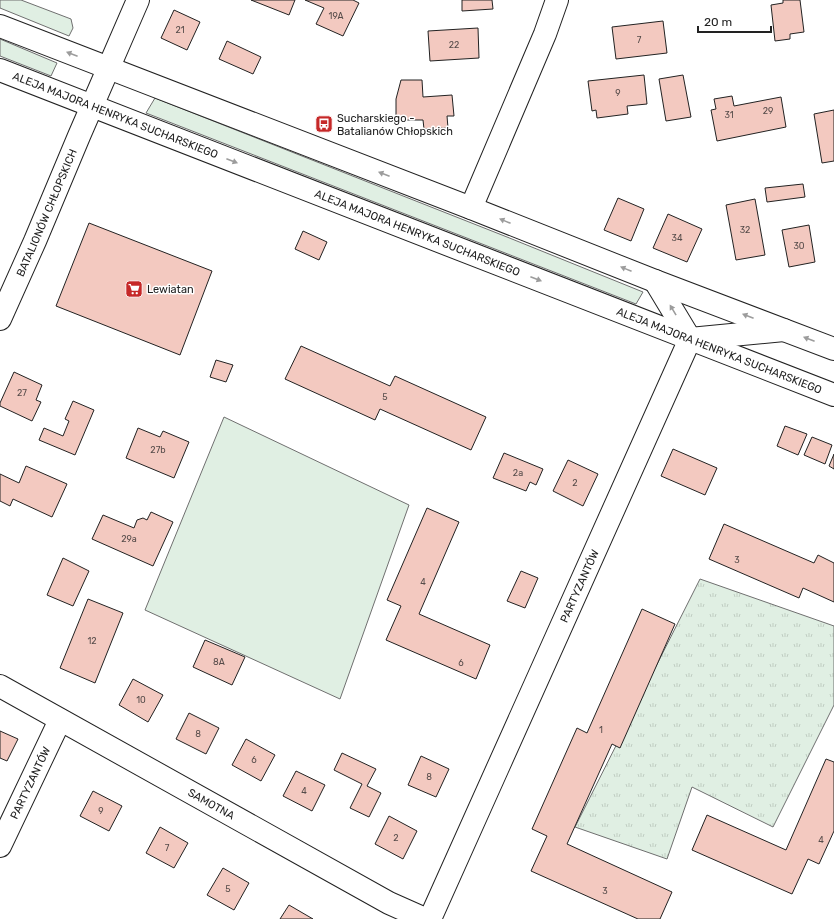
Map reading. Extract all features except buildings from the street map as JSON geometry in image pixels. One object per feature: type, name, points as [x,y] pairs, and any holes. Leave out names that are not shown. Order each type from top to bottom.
[{"type":"street","points":[[109,68],[138,0]]},
{"type":"street","points":[[471,208],[545,34],[557,0]]},
{"type":"street","points":[[0,26],[471,208],[655,281],[834,348]]},
{"type":"street","name":"BATALIONÓW CHŁOPSKICH","points":[[0,319],[109,68]]},
{"type":"street","name":"ALEJA MAJORA HENRYKA SUCHARSKIEGO","points":[[0,70],[834,395]]},
{"type":"street","points":[[655,281],[690,340],[784,330]]},
{"type":"street","name":"PARTYZANTÓW","points":[[430,919],[690,340]]},
{"type":"street","name":"SAMOTNA","points":[[0,686],[389,903],[425,919]]},
{"type":"street","name":"PARTYZANTÓW","points":[[0,846],[60,720]]},
{"type":"green space","points":[[0,0],[21,0],[71,19],[73,28],[69,36],[0,8]]},
{"type":"green space","points":[[0,39],[57,63],[51,76],[0,56]]},
{"type":"green space","points":[[155,98],[643,292],[636,304],[146,113]]},
{"type":"green space","points":[[224,417],[409,505],[340,699],[145,610]]},
{"type":"green space","points":[[700,579],[834,626],[834,705],[773,827],[692,787],[667,859],[575,827]]},
{"type":"place","name":"Sucharskiego - Batalianów Chłopskich","points":[[324,124]]},
{"type":"place","name":"Lewiatan","points":[[134,289]]}]
